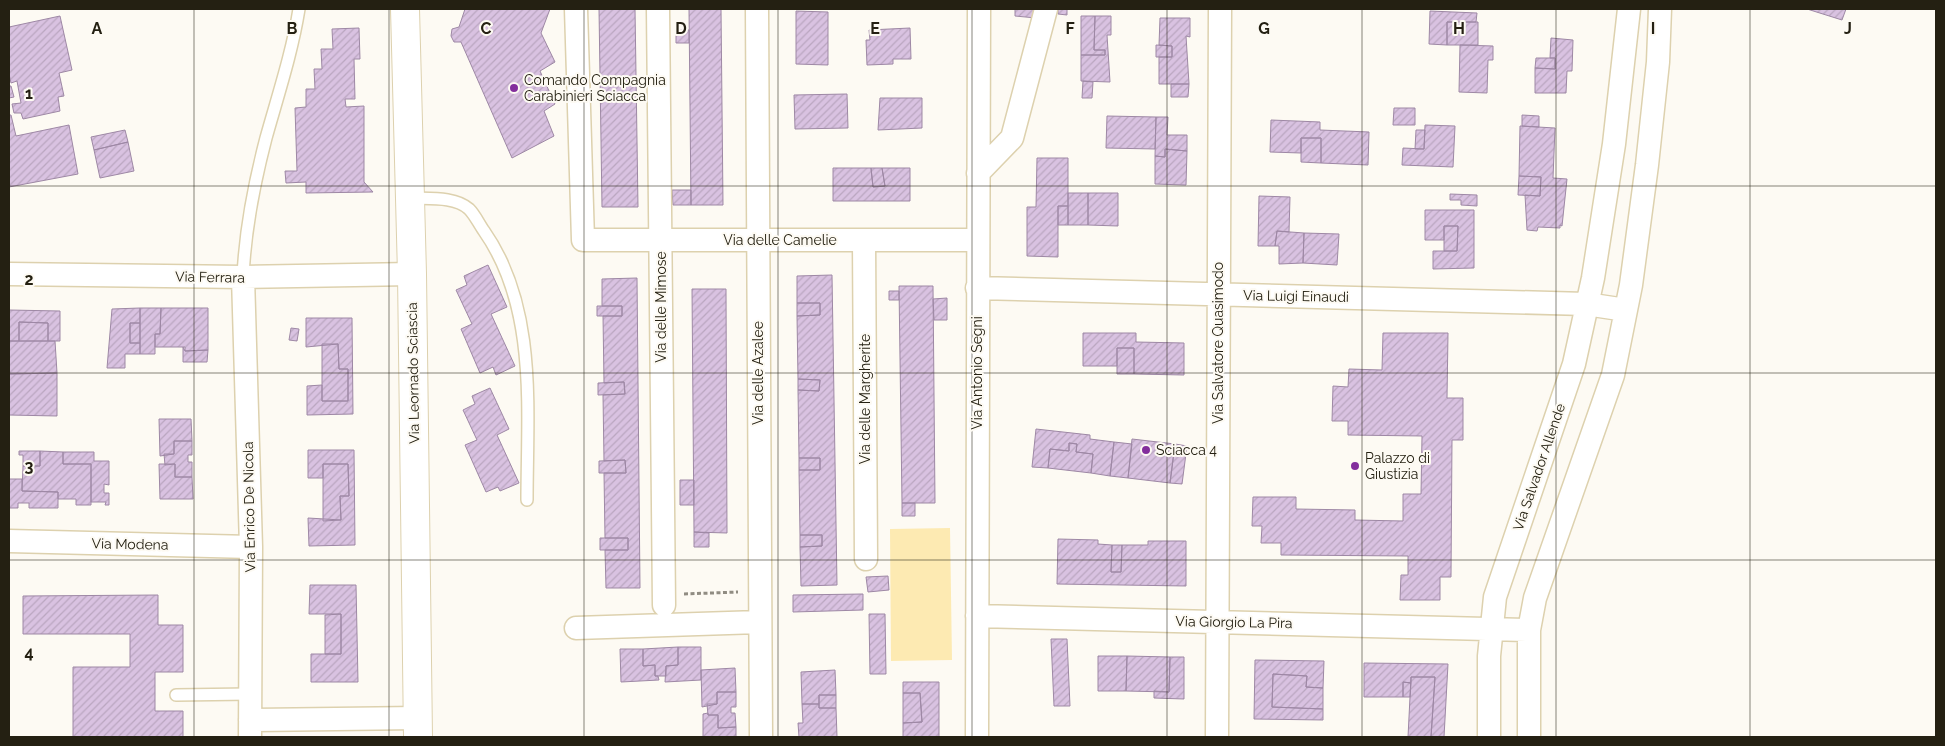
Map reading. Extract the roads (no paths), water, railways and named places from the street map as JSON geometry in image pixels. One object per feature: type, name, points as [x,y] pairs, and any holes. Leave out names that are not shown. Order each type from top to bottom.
[{"type":"street","name":"Via Leornado Sciascia","points":[[405,9],[408,198],[412,274],[418,728]]},
{"type":"street","name":"Via delle Camelie","points":[[576,9],[583,240],[977,240]]},
{"type":"street","name":"Via delle Mimose","points":[[658,9],[664,599]]},
{"type":"street","name":"Via delle Azalee","points":[[757,9],[761,737]]},
{"type":"street","name":"Via Antonio Segni","points":[[977,737],[979,9]]},
{"type":"street","points":[[978,173],[1012,138],[1046,9]]},
{"type":"street","name":"Via Salvatore Quasimodo","points":[[1217,737],[1220,9]]},
{"type":"street","name":"Via Salvador Allende","points":[[1489,737],[1491,629],[1495,597],[1574,364],[1593,278],[1614,144],[1630,9]]},
{"type":"street","points":[[1529,737],[1529,630],[1535,598],[1613,375],[1626,310],[1652,120],[1658,62],[1660,9]]},
{"type":"street","name":"Via delle Margherite","points":[[864,240],[866,559]]},
{"type":"street","name":"Via Ferrara","points":[[9,274],[243,277],[412,274]]},
{"type":"street","name":"Via Enrico De Nicola","points":[[243,277],[251,547],[250,729]]},
{"type":"street","name":"Via Luigi Einaudi","points":[[977,288],[1586,304]]},
{"type":"street","points":[[1586,304],[1626,310]]},
{"type":"street","name":"Via Modena","points":[[9,541],[251,547]]},
{"type":"street","name":"Via Giorgio La Pira","points":[[977,616],[1491,629]]},
{"type":"street","points":[[576,628],[759,622]]},
{"type":"street","points":[[1491,629],[1529,630]]},
{"type":"street","points":[[250,729],[418,728]]},
{"type":"lane","points":[[243,277],[245,235],[266,140],[295,38],[299,9]]},
{"type":"lane","points":[[408,198],[446,200],[468,208],[496,248],[516,302],[527,357],[527,500]]},
{"type":"lane","points":[[176,695],[250,694]]},
{"type":"place","name":"Comando Compagnia Carabinieri Sciacca","points":[[514,88]]},
{"type":"place","name":"Sciacca 4","points":[[1146,450]]},
{"type":"place","name":"Palazzo di Giustizia","points":[[1355,466]]}]
